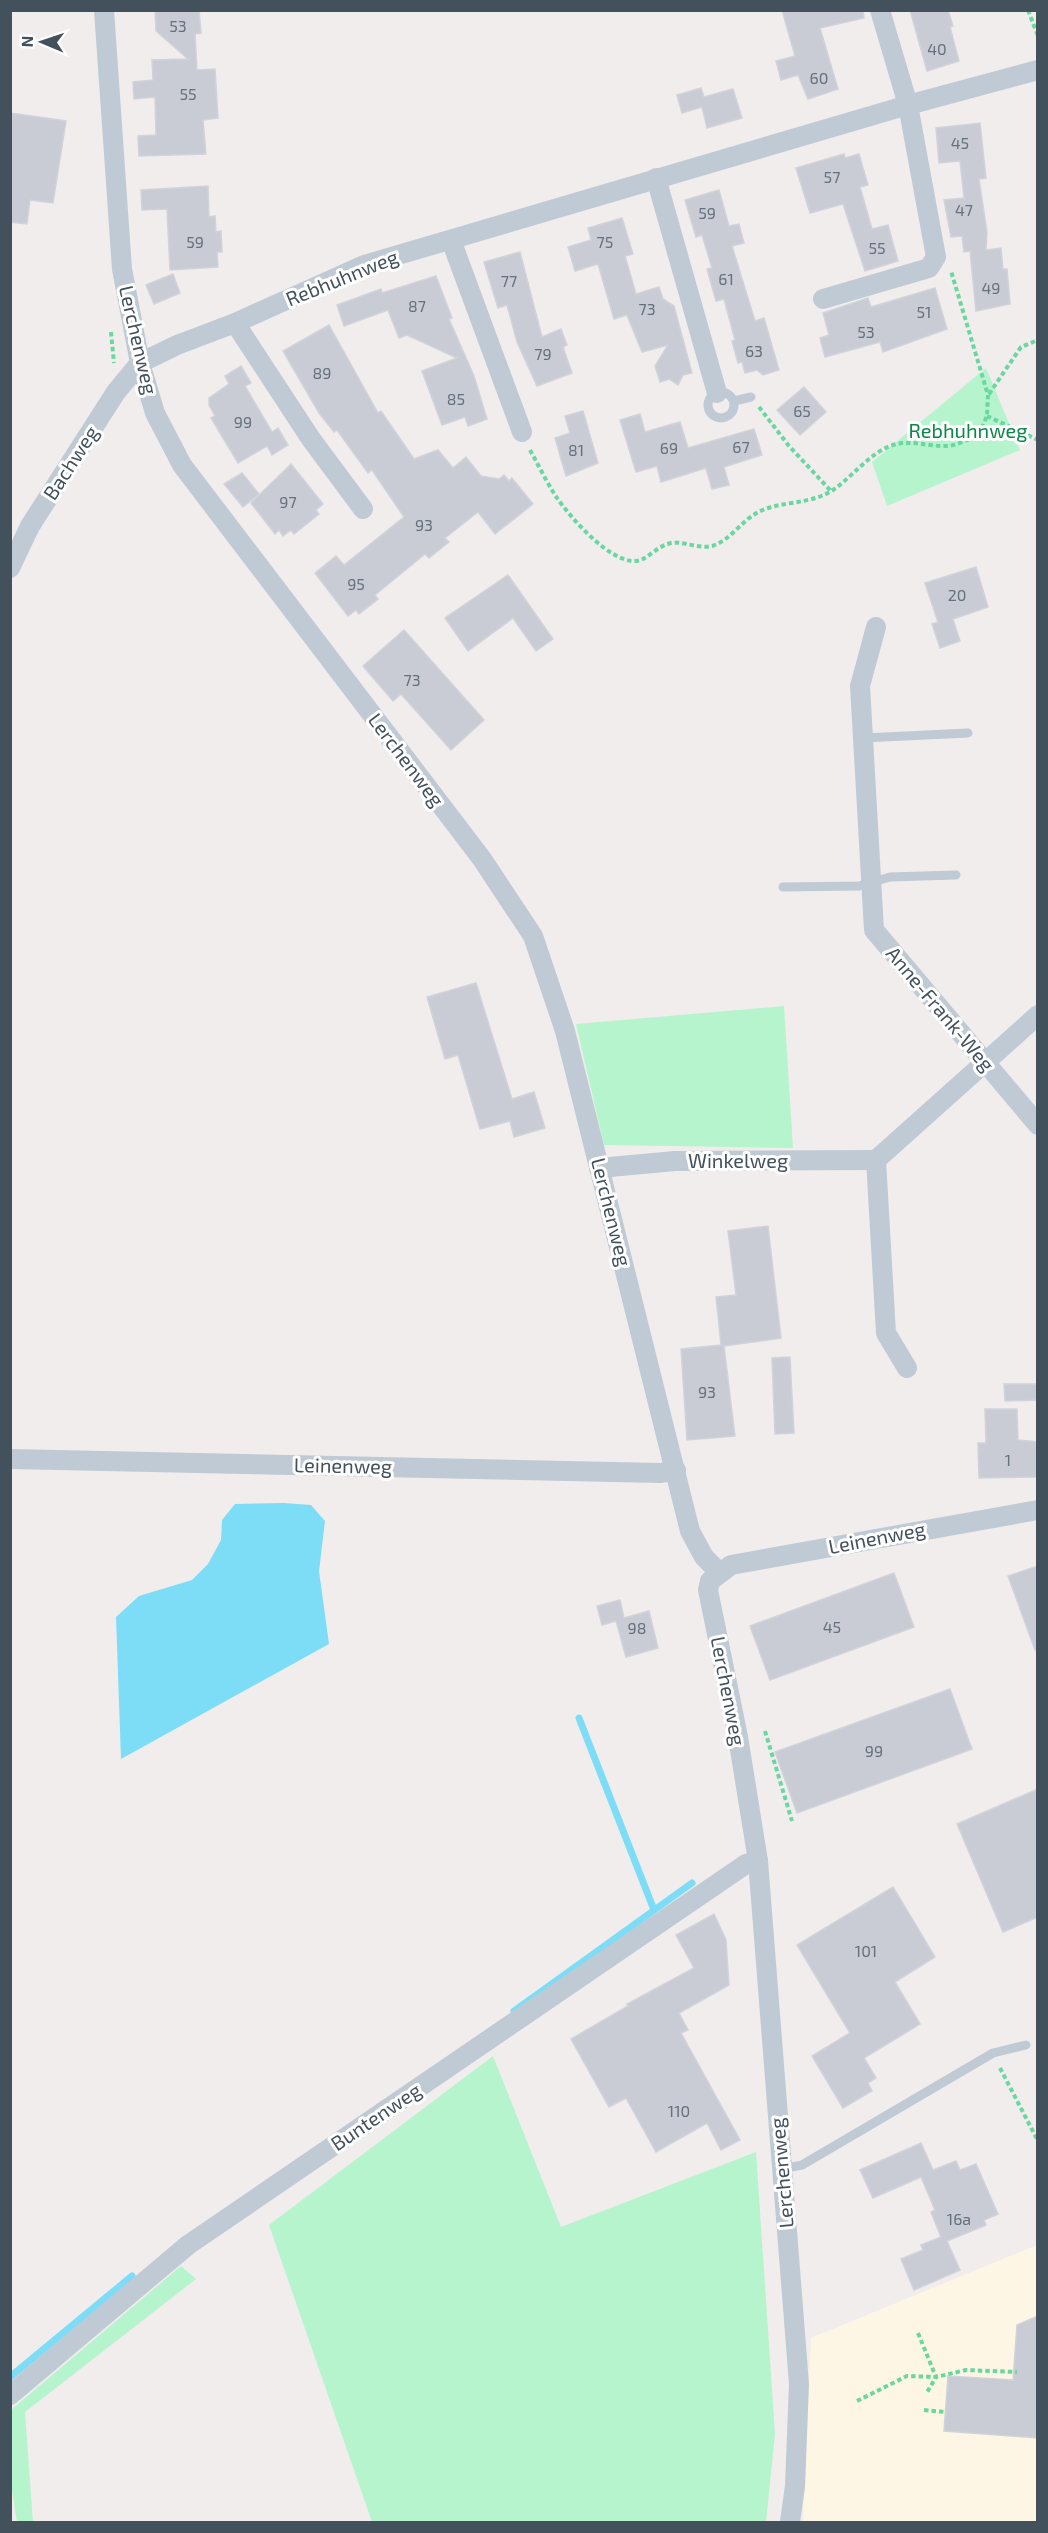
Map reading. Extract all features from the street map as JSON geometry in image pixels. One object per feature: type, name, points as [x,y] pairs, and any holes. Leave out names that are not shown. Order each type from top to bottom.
[{"type":"street","name":"Lerchenweg","points":[[104,10],[122,269],[140,363],[155,413],[182,465],[482,859],[533,936],[565,1031],[690,1531],[704,1557],[719,1572],[710,1581],[708,1590],[738,1737],[758,1861],[799,2384],[796,2476],[790,2523]]},
{"type":"street","points":[[823,299],[929,268],[936,257],[908,105],[880,10]]},
{"type":"street","name":"Rebhuhnweg","points":[[140,363],[364,265],[908,105],[1038,70]]},
{"type":"street","points":[[656,178],[717,393]]},
{"type":"street","points":[[451,240],[522,432]]},
{"type":"street","points":[[235,323],[311,439],[363,509]]},
{"type":"street","name":"Bachweg","points":[[10,568],[30,526],[117,392],[140,363]]},
{"type":"street","name":"Anne-Frank-Weg","points":[[876,627],[860,686],[874,930],[1038,1125]]},
{"type":"street","points":[[907,1368],[886,1333],[876,1160],[1038,1015]]},
{"type":"street","name":"Winkelweg","points":[[599,1168],[675,1161],[876,1160]]},
{"type":"street","name":"Leinenweg","points":[[10,1459],[649,1472],[676,1470]]},
{"type":"street","name":"Leinenweg","points":[[719,1572],[731,1565],[1038,1510]]},
{"type":"street","name":"Buntenweg","points":[[10,2395],[188,2245],[746,1864],[758,1861]]},
{"type":"lane","points":[[723,392],[734,401],[731,413],[725,417],[712,415],[708,403],[717,393],[723,392]]},
{"type":"lane","points":[[734,401],[751,397]]},
{"type":"lane","points":[[863,738],[968,733]]},
{"type":"lane","points":[[783,887],[859,886],[890,877],[956,875]]},
{"type":"lane","points":[[781,2169],[802,2165],[993,2054],[1026,2045]]},
{"type":"path","points":[[1028,10],[1038,36]]},
{"type":"path","points":[[522,432],[557,498],[615,557],[633,561],[642,560],[655,548],[674,543],[691,547],[712,546],[729,537],[757,512],[806,502],[831,491],[875,454],[891,446],[908,442],[947,447],[978,436],[987,416],[988,395],[949,264],[936,257]]},
{"type":"path","points":[[112,321],[117,392]]},
{"type":"path","points":[[988,395],[1021,347],[1038,340]]},
{"type":"path","points":[[751,397],[789,446],[831,491]]},
{"type":"path","points":[[987,416],[1038,440]]},
{"type":"path","points":[[765,1731],[792,1821]]},
{"type":"path","points":[[993,2054],[1038,2141]]},
{"type":"path","points":[[918,2333],[936,2377]]},
{"type":"path","points":[[857,2401],[907,2376],[936,2377],[966,2370],[1017,2372]]},
{"type":"path","points":[[926,2394],[936,2377]]},
{"type":"path","points":[[924,2410],[945,2412]]},
{"type":"shaded area","points":[[1037,2245],[1037,2522],[803,2522],[811,2338]]},
{"type":"green space","name":"Rebhuhnweg","points":[[986,368],[1020,450],[887,506],[872,462]]},
{"type":"green space","points":[[784,1006],[793,1148],[604,1145],[576,1024]]},
{"type":"green space","points":[[493,2056],[561,2227],[756,2152],[775,2434],[766,2522],[372,2522],[269,2225]]},
{"type":"green space","points":[[181,2266],[196,2279],[25,2412],[33,2522],[17,2522],[11,2484],[11,2410]]},
{"type":"water","points":[[235,1504],[311,1505],[325,1521],[319,1571],[329,1644],[121,1759],[116,1617],[139,1596],[192,1580],[208,1564],[221,1540],[222,1520]]},
{"type":"building","points":[[155,10],[199,10],[201,33],[195,34],[197,70],[215,69],[218,118],[203,120],[206,154],[139,156],[138,136],[156,135],[155,97],[134,99],[133,82],[153,80],[152,60],[188,59],[156,31]]},
{"type":"building","points":[[782,10],[863,10],[864,18],[820,28],[838,89],[808,99],[798,75],[781,80],[776,61],[795,56]]},
{"type":"building","points":[[910,10],[948,10],[959,61],[927,71]]},
{"type":"building","points":[[701,88],[704,97],[733,89],[742,118],[707,128],[702,107],[682,113],[677,95]]},
{"type":"building","points":[[10,113],[66,121],[53,203],[30,200],[27,224],[10,222]]},
{"type":"building","points":[[980,123],[986,178],[979,179],[987,232],[986,250],[1001,248],[1003,269],[1007,269],[1010,304],[976,311],[970,251],[964,252],[962,236],[951,237],[944,200],[964,198],[960,161],[939,163],[936,128]]},
{"type":"building","points":[[844,154],[845,158],[859,154],[868,185],[860,187],[872,229],[888,225],[898,261],[865,271],[843,204],[810,213],[796,168]]},
{"type":"building","points":[[208,186],[209,217],[215,216],[216,232],[221,231],[222,252],[217,252],[218,267],[170,270],[167,209],[142,210],[141,190]]},
{"type":"building","points":[[719,190],[729,226],[739,224],[744,243],[732,246],[755,321],[764,318],[779,370],[763,375],[757,370],[745,373],[742,362],[738,363],[732,341],[735,340],[724,299],[716,301],[707,269],[712,268],[702,235],[696,237],[685,200]]},
{"type":"building","points":[[622,218],[633,254],[625,256],[636,294],[659,287],[663,299],[674,306],[692,373],[683,375],[678,385],[669,379],[660,382],[655,366],[668,345],[642,352],[627,315],[614,319],[598,264],[575,271],[568,247],[591,240],[588,228]]},
{"type":"building","points":[[520,252],[542,337],[561,329],[567,345],[563,347],[572,373],[537,386],[517,342],[507,305],[498,308],[484,262]]},
{"type":"building","points":[[173,274],[180,293],[154,304],[146,285]]},
{"type":"building","points":[[436,276],[452,318],[449,319],[474,376],[487,419],[468,426],[465,417],[442,425],[422,371],[457,358],[407,335],[399,338],[388,310],[344,326],[337,305],[381,289],[382,293]]},
{"type":"building","points":[[935,288],[947,329],[883,352],[880,342],[825,357],[820,338],[829,335],[823,313],[868,298],[871,307]]},
{"type":"building","points":[[329,325],[378,413],[381,411],[414,459],[438,450],[453,468],[466,457],[481,476],[499,479],[504,475],[509,481],[512,478],[533,504],[495,534],[478,512],[445,538],[449,542],[429,558],[425,554],[375,595],[378,599],[359,614],[356,610],[348,616],[315,573],[336,556],[344,565],[404,517],[372,470],[368,473],[337,430],[334,432],[319,413],[283,351]]},
{"type":"building","points":[[241,366],[251,383],[245,386],[272,432],[278,428],[288,445],[272,455],[267,446],[238,463],[211,418],[215,416],[209,405],[209,398],[229,384],[225,376]]},
{"type":"building","points":[[804,387],[826,412],[800,435],[777,410]]},
{"type":"building","points":[[583,411],[598,463],[566,476],[555,438],[570,433],[565,416]]},
{"type":"building","points":[[640,414],[645,432],[680,422],[688,448],[754,429],[762,455],[724,467],[729,485],[712,489],[706,468],[661,482],[657,466],[636,472],[620,420]]},
{"type":"building","points":[[291,464],[323,504],[316,510],[319,514],[294,534],[291,530],[283,536],[279,530],[275,534],[251,503]]},
{"type":"building","points":[[242,473],[259,494],[243,507],[224,484]]},
{"type":"building","points":[[976,567],[988,607],[953,619],[960,641],[940,648],[932,624],[938,622],[925,583]]},
{"type":"building","points":[[508,575],[553,639],[536,651],[513,618],[468,651],[445,618]]},
{"type":"building","points":[[404,630],[484,720],[451,750],[401,694],[393,701],[363,666]]},
{"type":"building","points":[[476,983],[512,1099],[534,1092],[545,1128],[514,1137],[510,1121],[480,1129],[458,1055],[445,1059],[427,997]]},
{"type":"building","points":[[768,1226],[781,1338],[724,1346],[735,1436],[687,1440],[681,1349],[721,1345],[716,1297],[736,1295],[728,1231]]},
{"type":"building","points":[[790,1357],[794,1433],[775,1434],[772,1358]]},
{"type":"building","points":[[1004,1384],[1038,1384],[1038,1400],[1005,1401]]},
{"type":"building","points":[[985,1409],[1017,1409],[1018,1440],[1038,1442],[1038,1477],[979,1478],[978,1443],[986,1443]]},
{"type":"building","points":[[1038,1566],[1038,1649],[1035,1650],[1008,1576]]},
{"type":"building","points":[[894,1573],[914,1627],[770,1680],[750,1626]]},
{"type":"building","points":[[620,1600],[624,1618],[649,1611],[658,1648],[626,1657],[616,1621],[602,1625],[597,1606]]},
{"type":"building","points":[[950,1689],[972,1749],[797,1813],[775,1752]]},
{"type":"building","points":[[1038,1789],[1038,1917],[1003,1932],[957,1824]]},
{"type":"building","points":[[893,1887],[935,1957],[895,1982],[920,2024],[864,2058],[876,2078],[868,2083],[872,2091],[843,2108],[812,2056],[850,2033],[797,1945]]},
{"type":"building","points":[[714,1914],[726,1940],[729,1985],[679,2013],[688,2030],[681,2033],[740,2140],[721,2150],[707,2123],[656,2152],[626,2098],[609,2107],[571,2039],[628,2006],[627,2004],[694,1968],[676,1935]]},
{"type":"building","points":[[921,2143],[933,2170],[956,2161],[960,2170],[976,2164],[998,2214],[984,2220],[986,2225],[947,2241],[960,2270],[914,2290],[901,2259],[923,2250],[921,2245],[941,2237],[931,2212],[935,2210],[921,2177],[873,2198],[860,2170]]},
{"type":"building","points":[[1038,2316],[1038,2438],[944,2431],[948,2376],[1013,2380],[1017,2325]]},
{"type":"waterway","points":[[579,1718],[654,1910]]},
{"type":"waterway","points":[[514,2011],[692,1883]]},
{"type":"waterway","points":[[10,2377],[132,2276]]}]
